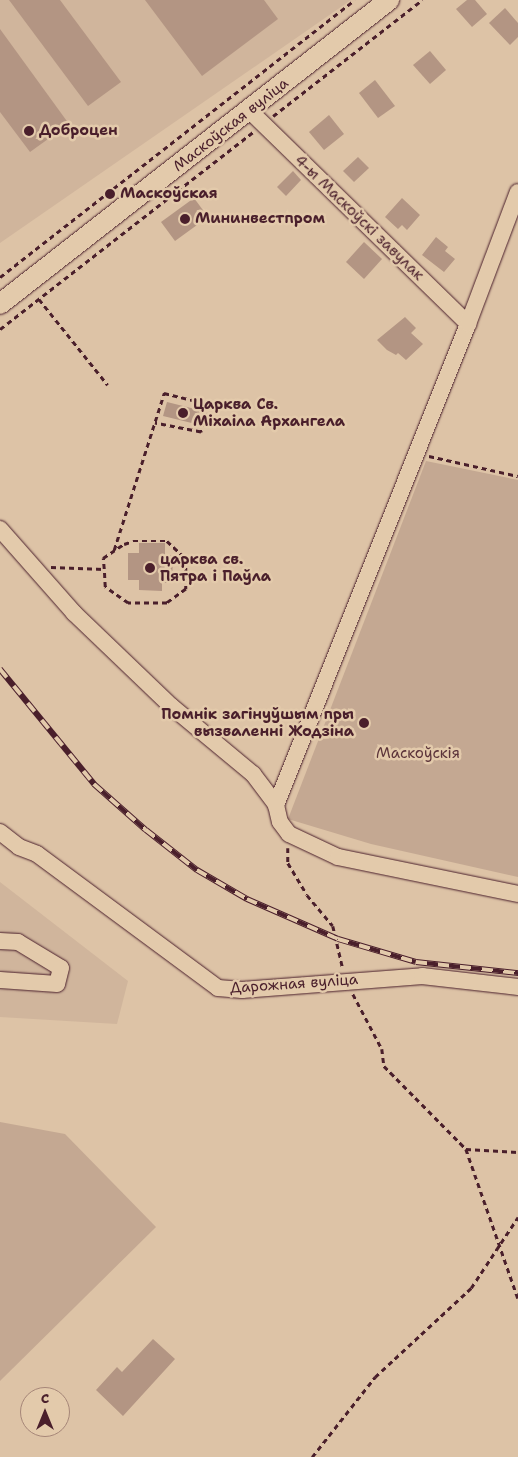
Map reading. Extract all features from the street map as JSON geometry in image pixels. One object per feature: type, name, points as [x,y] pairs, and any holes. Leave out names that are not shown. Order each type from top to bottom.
[{"type":"main road","name":"Маскоўская вуліца","points":[[0,304],[256,117],[389,0]]},
{"type":"street","name":"4-ы Маскоўскі завулак","points":[[256,117],[468,324]]},
{"type":"street","points":[[276,805],[468,324],[518,192]]},
{"type":"street","points":[[0,529],[74,613],[171,706],[253,774],[276,805],[280,822],[289,834],[338,857],[518,894]]},
{"type":"street","name":"Дарожная вуліца","points":[[0,832],[19,846],[37,854],[218,988],[242,990],[422,976],[518,987]]},
{"type":"street","points":[[0,941],[18,942],[61,968],[57,984],[0,980]]},
{"type":"path","points":[[0,277],[354,0]]},
{"type":"path","points":[[0,329],[39,299],[256,117],[422,0]]},
{"type":"path","points":[[39,299],[108,385]]},
{"type":"path","points":[[113,551],[164,393],[208,404],[201,432],[155,422]]},
{"type":"path","points":[[417,453],[518,476]]},
{"type":"path","points":[[134,540],[167,541],[186,559],[186,589],[167,603],[128,603],[105,587],[104,569],[103,558],[134,540]]},
{"type":"path","points":[[40,575],[49,567],[104,569]]},
{"type":"path","points":[[289,834],[288,863],[307,895],[333,926],[346,981],[382,1049],[384,1066],[466,1149],[501,1243],[518,1298]]},
{"type":"path","points":[[466,1149],[518,1152]]},
{"type":"path","points":[[312,1457],[375,1377],[471,1288],[518,1217]]},
{"type":"shaded area","points":[[0,0],[351,0],[0,243]]},
{"type":"shaded area","points":[[0,882],[128,981],[117,1024],[0,1017]]},
{"type":"green space","name":"Маскоўскія","points":[[426,461],[518,480],[518,877],[371,844],[288,819]]},
{"type":"green space","points":[[0,1122],[65,1134],[156,1227],[0,1381]]},
{"type":"building","points":[[9,0],[60,0],[121,82],[88,106]]},
{"type":"building","points":[[145,0],[264,0],[278,19],[202,76]]},
{"type":"building","points":[[467,0],[475,0],[487,14],[472,27],[456,9]]},
{"type":"building","points":[[505,8],[518,23],[518,37],[510,45],[489,23]]},
{"type":"building","points":[[0,29],[69,124],[30,152],[0,112]]},
{"type":"building","points":[[430,51],[446,70],[430,84],[413,65]]},
{"type":"building","points":[[375,80],[395,106],[378,118],[359,93]]},
{"type":"building","points":[[329,115],[344,134],[324,150],[309,132]]},
{"type":"building","points":[[358,157],[369,168],[354,182],[343,171]]},
{"type":"building","points":[[293,171],[301,180],[286,196],[277,187]]},
{"type":"building","name":"Мининвестпром","points":[[194,198],[208,217],[175,241],[161,222]]},
{"type":"building","points":[[402,198],[420,215],[407,230],[402,225],[398,229],[385,217]]},
{"type":"building","points":[[436,237],[448,247],[445,251],[455,259],[444,272],[422,255]]},
{"type":"building","points":[[364,242],[382,259],[364,279],[346,262]]},
{"type":"building","points":[[405,317],[416,328],[411,333],[423,344],[406,360],[398,353],[396,355],[387,350],[377,340]]},
{"type":"building","name":"Царква Св. Міхаіла Архангела","points":[[167,402],[203,411],[200,425],[163,416]]},
{"type":"building","name":"царква св. Пятра і Паўла","points":[[139,543],[165,543],[165,555],[173,555],[172,583],[162,583],[162,591],[139,590],[139,580],[128,580],[128,553],[139,553]]},
{"type":"building","points":[[153,1339],[175,1359],[123,1416],[96,1390],[117,1367],[122,1372]]},
{"type":"railway","points":[[0,669],[94,784],[146,830],[197,870],[247,899],[338,939],[416,962],[518,973]]},
{"type":"place","name":"Доброцен","points":[[29,131]]},
{"type":"place","name":"Маскоўская","points":[[110,194]]},
{"type":"place","name":"Мининвестпром","points":[[185,219]]},
{"type":"place","name":"Царква Св. Міхаіла Архангела","points":[[183,413]]},
{"type":"place","name":"царква св. Пятра і Паўла","points":[[150,568]]},
{"type":"place","name":"Помнік загінуўшым пры вызваленні Жодзіна","points":[[364,723]]}]
